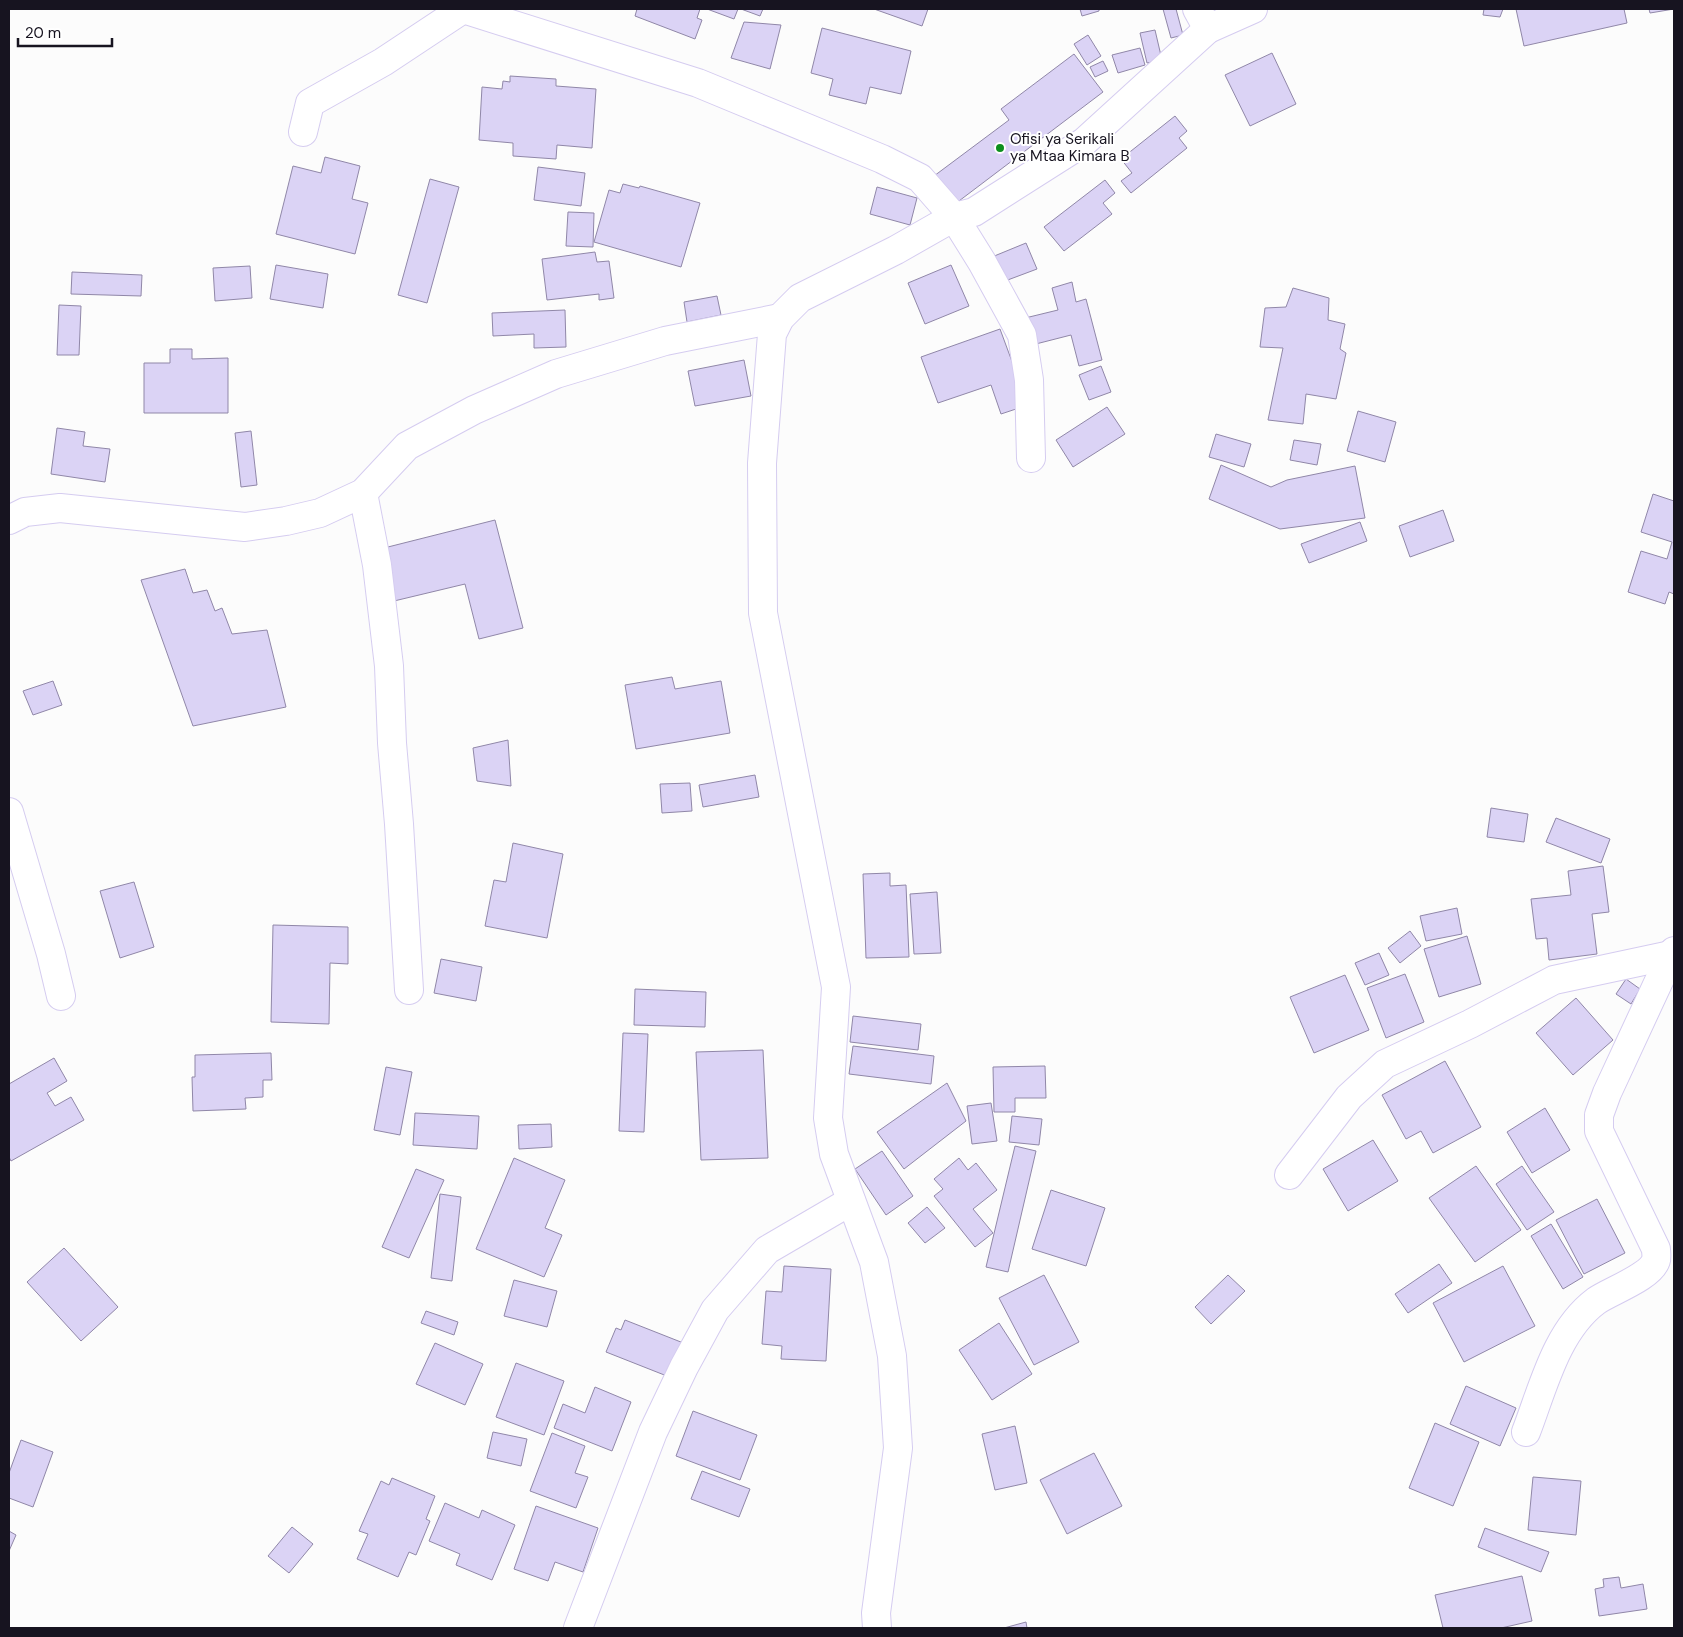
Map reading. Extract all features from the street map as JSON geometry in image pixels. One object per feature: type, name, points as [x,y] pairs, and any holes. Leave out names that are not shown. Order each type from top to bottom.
[{"type":"street","points":[[303,132],[310,103],[383,62],[463,9],[698,83],[882,159],[920,178],[954,217],[982,262],[1022,334],[1029,380],[1031,458]]},
{"type":"street","points":[[877,1628],[876,1613],[898,1448],[892,1356],[874,1262],[834,1154],[828,1118],[836,987],[763,613],[762,463],[772,334],[780,318],[800,298],[896,250],[954,217],[974,212],[1084,142],[1203,19],[1253,9]]},
{"type":"street","points":[[9,520],[26,512],[60,508],[245,527],[286,521],[320,512],[363,493],[407,446],[474,410],[556,374],[665,341],[780,318]]},
{"type":"street","points":[[363,493],[377,565],[389,666],[392,743],[409,990]]},
{"type":"street","points":[[9,812],[51,954],[61,996]]},
{"type":"street","points":[[1289,1175],[1349,1097],[1385,1064],[1470,1024],[1554,980],[1672,953]]},
{"type":"street","points":[[1526,1432],[1556,1355],[1575,1321],[1596,1301],[1649,1271],[1656,1261],[1656,1249],[1599,1131],[1599,1115],[1606,1093],[1672,953]]},
{"type":"street","points":[[578,1628],[652,1432],[715,1310],[766,1250],[851,1201]]},
{"type":"building","points":[[637,9],[700,9],[697,18],[702,20],[695,39],[635,16]]},
{"type":"building","points":[[707,9],[738,9],[734,19]]},
{"type":"building","points":[[741,9],[763,9],[760,16]]},
{"type":"building","points":[[874,9],[928,9],[922,26]]},
{"type":"building","points":[[1080,9],[1099,9],[1099,11],[1082,16]]},
{"type":"building","points":[[1163,9],[1176,9],[1183,35],[1171,38]]},
{"type":"building","points":[[1484,9],[1503,9],[1500,17],[1483,15]]},
{"type":"building","points":[[1516,9],[1624,9],[1627,23],[1524,46]]},
{"type":"building","points":[[1649,9],[1674,9],[1650,13]]},
{"type":"building","points":[[744,22],[781,25],[770,69],[731,58]]},
{"type":"building","points":[[822,28],[911,51],[901,94],[870,87],[866,104],[829,95],[833,79],[811,73]]},
{"type":"building","points":[[1155,30],[1162,60],[1147,63],[1140,33]]},
{"type":"building","points":[[1088,35],[1101,56],[1087,65],[1074,44]]},
{"type":"building","points":[[1140,48],[1145,65],[1118,73],[1112,55]]},
{"type":"building","points":[[1272,53],[1296,104],[1250,126],[1225,75]]},
{"type":"building","name":"Ofisi ya Serikali ya Mtaa Kimara B","points":[[1074,54],[1103,92],[955,204],[934,176],[1009,120],[1001,109]]},
{"type":"building","points":[[1103,61],[1108,71],[1095,77],[1090,67]]},
{"type":"building","points":[[510,76],[556,79],[556,86],[596,89],[592,148],[557,145],[556,159],[513,156],[513,143],[479,140],[482,87],[502,89],[503,81],[510,82]]},
{"type":"building","points":[[1175,116],[1187,131],[1179,138],[1187,148],[1131,193],[1121,181],[1132,173],[1121,159]]},
{"type":"building","points":[[325,157],[360,166],[352,199],[368,203],[355,254],[276,234],[293,166],[321,173]]},
{"type":"building","points":[[538,167],[585,173],[581,206],[534,200]]},
{"type":"building","points":[[430,179],[459,187],[427,303],[398,295]]},
{"type":"building","points":[[1105,180],[1115,193],[1103,203],[1112,214],[1064,251],[1044,227]]},
{"type":"building","points":[[623,184],[639,188],[640,186],[700,203],[681,267],[594,242],[609,190],[620,193]]},
{"type":"building","points":[[877,187],[917,198],[910,225],[870,214]]},
{"type":"building","points":[[568,212],[594,213],[593,247],[566,246]]},
{"type":"building","points":[[1026,243],[1037,269],[997,284],[987,259]]},
{"type":"building","points":[[595,252],[597,262],[609,261],[614,298],[599,300],[599,294],[547,300],[542,259]]},
{"type":"building","points":[[276,265],[328,274],[323,308],[270,299]]},
{"type":"building","points":[[951,265],[969,306],[925,324],[908,283]]},
{"type":"building","points":[[250,266],[252,298],[215,301],[213,268]]},
{"type":"building","points":[[72,272],[142,275],[141,296],[71,294]]},
{"type":"building","points":[[1072,282],[1076,302],[1086,299],[1102,360],[1079,366],[1071,335],[1028,346],[1021,319],[1058,310],[1052,288]]},
{"type":"building","points":[[1293,288],[1329,298],[1328,320],[1345,324],[1340,349],[1346,353],[1336,399],[1306,394],[1303,424],[1268,420],[1283,348],[1260,347],[1265,308],[1286,307]]},
{"type":"building","points":[[717,296],[721,315],[687,322],[684,302]]},
{"type":"building","points":[[59,305],[81,306],[79,355],[57,355]]},
{"type":"building","points":[[565,310],[566,347],[534,348],[534,334],[493,336],[492,313]]},
{"type":"building","points":[[1000,329],[1028,405],[1001,414],[991,385],[938,403],[921,357]]},
{"type":"building","points":[[170,349],[192,349],[192,359],[228,358],[228,413],[144,413],[144,363],[170,363]]},
{"type":"building","points":[[744,360],[751,396],[695,406],[688,371]]},
{"type":"building","points":[[1101,366],[1111,392],[1089,400],[1079,375]]},
{"type":"building","points":[[1107,407],[1125,434],[1073,467],[1056,440]]},
{"type":"building","points":[[1358,411],[1396,422],[1385,462],[1347,451]]},
{"type":"building","points":[[57,428],[85,432],[83,446],[110,449],[105,482],[51,474]]},
{"type":"building","points":[[251,431],[257,485],[241,487],[235,433]]},
{"type":"building","points":[[1216,434],[1251,444],[1244,467],[1209,457]]},
{"type":"building","points":[[1294,440],[1321,444],[1317,465],[1290,460]]},
{"type":"building","points":[[1221,465],[1271,487],[1287,480],[1355,466],[1365,518],[1280,529],[1209,499]]},
{"type":"building","points":[[1653,494],[1674,501],[1674,594],[1669,592],[1665,604],[1628,592],[1641,551],[1667,559],[1672,542],[1641,532]]},
{"type":"building","points":[[1443,510],[1454,541],[1410,557],[1399,526]]},
{"type":"building","points":[[495,520],[523,628],[479,639],[465,584],[394,601],[380,549]]},
{"type":"building","points":[[1360,522],[1367,541],[1309,563],[1301,544]]},
{"type":"building","points":[[185,569],[193,593],[207,590],[215,611],[222,608],[232,634],[267,630],[286,707],[193,726],[141,580]]},
{"type":"building","points":[[672,677],[675,689],[721,681],[730,733],[636,749],[625,685]]},
{"type":"building","points":[[53,681],[62,705],[33,715],[23,691]]},
{"type":"building","points":[[508,740],[511,786],[477,781],[473,748]]},
{"type":"building","points":[[755,775],[759,797],[703,807],[699,785]]},
{"type":"building","points":[[690,783],[692,811],[662,813],[660,784]]},
{"type":"building","points":[[1491,808],[1528,814],[1524,842],[1487,837]]},
{"type":"building","points":[[1556,818],[1610,839],[1601,863],[1546,842]]},
{"type":"building","points":[[513,843],[563,854],[547,938],[485,926],[494,880],[506,882]]},
{"type":"building","points":[[1603,866],[1609,912],[1592,914],[1597,954],[1549,960],[1547,938],[1536,939],[1531,899],[1571,895],[1568,871]]},
{"type":"building","points":[[890,873],[890,886],[906,885],[909,957],[866,958],[863,874]]},
{"type":"building","points":[[134,882],[154,947],[120,958],[100,891]]},
{"type":"building","points":[[937,892],[941,953],[914,954],[910,894]]},
{"type":"building","points":[[1457,908],[1462,934],[1426,941],[1420,916]]},
{"type":"building","points":[[273,925],[348,927],[348,964],[330,963],[329,1024],[271,1022]]},
{"type":"building","points":[[1410,931],[1421,946],[1400,963],[1388,948]]},
{"type":"building","points":[[1467,936],[1481,984],[1439,997],[1424,949]]},
{"type":"building","points":[[1379,953],[1389,975],[1365,985],[1355,963]]},
{"type":"building","points":[[441,959],[482,967],[476,1001],[434,993]]},
{"type":"building","points":[[1405,974],[1424,1022],[1386,1038],[1367,988]]},
{"type":"building","points":[[1345,975],[1369,1030],[1314,1053],[1290,997]]},
{"type":"building","points":[[1626,979],[1640,989],[1631,1004],[1616,994]]},
{"type":"building","points":[[635,989],[706,992],[705,1027],[634,1025]]},
{"type":"building","points":[[1576,998],[1613,1040],[1573,1075],[1536,1033]]},
{"type":"building","points":[[853,1016],[921,1024],[918,1050],[850,1042]]},
{"type":"building","points":[[623,1033],[648,1034],[644,1132],[619,1131]]},
{"type":"building","points":[[853,1046],[934,1056],[931,1084],[849,1074]]},
{"type":"building","points":[[763,1050],[768,1158],[701,1160],[696,1052]]},
{"type":"building","points":[[271,1053],[272,1080],[263,1080],[263,1097],[245,1098],[246,1109],[193,1111],[192,1077],[195,1077],[195,1055]]},
{"type":"building","points":[[54,1058],[67,1081],[47,1093],[55,1106],[71,1097],[84,1120],[11,1161],[9,1157],[9,1084]]},
{"type":"building","points":[[1445,1061],[1481,1127],[1433,1153],[1421,1131],[1406,1139],[1382,1095]]},
{"type":"building","points":[[1045,1066],[1046,1098],[1015,1098],[1015,1112],[994,1112],[993,1067]]},
{"type":"building","points":[[386,1067],[412,1072],[400,1135],[374,1130]]},
{"type":"building","points":[[947,1083],[966,1121],[904,1169],[877,1132]]},
{"type":"building","points":[[991,1103],[997,1141],[972,1144],[967,1106]]},
{"type":"building","points":[[1545,1108],[1570,1150],[1532,1173],[1507,1132]]},
{"type":"building","points":[[415,1113],[479,1116],[477,1149],[413,1145]]},
{"type":"building","points":[[1012,1116],[1042,1119],[1039,1145],[1009,1142]]},
{"type":"building","points":[[551,1124],[552,1147],[519,1149],[518,1125]]},
{"type":"building","points":[[1373,1140],[1398,1181],[1348,1211],[1323,1169]]},
{"type":"building","points":[[1015,1146],[1036,1151],[1008,1272],[986,1267]]},
{"type":"building","points":[[882,1151],[913,1196],[886,1215],[855,1169]]},
{"type":"building","points":[[514,1158],[565,1180],[545,1228],[562,1235],[544,1277],[476,1249]]},
{"type":"building","points":[[959,1158],[968,1170],[976,1163],[997,1190],[973,1209],[993,1233],[975,1247],[934,1196],[943,1189],[934,1179]]},
{"type":"building","points":[[1476,1166],[1521,1230],[1475,1262],[1429,1198]]},
{"type":"building","points":[[1522,1166],[1554,1212],[1527,1230],[1496,1184]]},
{"type":"building","points":[[416,1169],[444,1180],[409,1258],[382,1247]]},
{"type":"building","points":[[1051,1190],[1105,1208],[1086,1266],[1032,1249]]},
{"type":"building","points":[[440,1194],[461,1197],[452,1281],[431,1278]]},
{"type":"building","points":[[1597,1199],[1625,1253],[1584,1274],[1556,1220]]},
{"type":"building","points":[[927,1207],[945,1228],[925,1243],[908,1223]]},
{"type":"building","points":[[1551,1224],[1583,1277],[1563,1289],[1531,1236]]},
{"type":"building","points":[[64,1248],[118,1307],[81,1341],[27,1282]]},
{"type":"building","points":[[1439,1264],[1452,1283],[1408,1313],[1395,1294]]},
{"type":"building","points":[[784,1266],[831,1269],[826,1361],[781,1359],[782,1346],[762,1344],[766,1291],[782,1292]]},
{"type":"building","points":[[1503,1266],[1535,1326],[1464,1362],[1433,1303]]},
{"type":"building","points":[[1044,1275],[1079,1342],[1034,1365],[999,1298]]},
{"type":"building","points":[[1228,1275],[1245,1291],[1211,1324],[1195,1307]]},
{"type":"building","points":[[514,1280],[557,1291],[547,1327],[504,1316]]},
{"type":"building","points":[[426,1311],[458,1322],[454,1335],[421,1323]]},
{"type":"building","points":[[625,1320],[691,1346],[677,1380],[606,1352],[616,1328],[621,1330]]},
{"type":"building","points":[[999,1323],[1032,1374],[992,1400],[959,1350]]},
{"type":"building","points":[[435,1343],[483,1364],[465,1405],[416,1384]]},
{"type":"building","points":[[516,1363],[564,1381],[544,1435],[496,1417]]},
{"type":"building","points":[[1466,1386],[1516,1408],[1500,1446],[1450,1424]]},
{"type":"building","points":[[595,1387],[631,1402],[612,1451],[554,1428],[563,1404],[585,1413]]},
{"type":"building","points":[[693,1411],[757,1435],[740,1480],[676,1456]]},
{"type":"building","points":[[1435,1423],[1479,1442],[1453,1506],[1409,1488]]},
{"type":"building","points":[[1015,1426],[1027,1483],[995,1490],[982,1434]]},
{"type":"building","points":[[493,1432],[527,1439],[521,1466],[487,1458]]},
{"type":"building","points":[[552,1433],[585,1446],[575,1473],[588,1477],[576,1508],[530,1491]]},
{"type":"building","points":[[21,1440],[53,1452],[33,1507],[9,1498],[9,1473]]},
{"type":"building","points":[[1094,1453],[1122,1506],[1067,1534],[1040,1480]]},
{"type":"building","points":[[702,1471],[750,1489],[739,1517],[691,1499]]},
{"type":"building","points":[[1533,1477],[1581,1481],[1576,1535],[1528,1530]]},
{"type":"building","points":[[392,1478],[435,1496],[426,1519],[430,1521],[416,1555],[409,1552],[398,1577],[357,1559],[368,1534],[359,1531],[381,1481],[389,1485]]},
{"type":"building","points":[[445,1503],[479,1518],[482,1510],[515,1525],[492,1580],[456,1565],[460,1554],[429,1541]]},
{"type":"building","points":[[536,1506],[598,1528],[583,1572],[555,1562],[548,1581],[514,1569]]},
{"type":"building","points":[[292,1527],[313,1544],[289,1573],[268,1556]]},
{"type":"building","points":[[1485,1528],[1549,1552],[1541,1572],[1478,1547]]},
{"type":"building","points":[[9,1531],[16,1535],[9,1551]]},
{"type":"building","points":[[1522,1576],[1532,1621],[1501,1628],[1443,1628],[1435,1595]]},
{"type":"building","points":[[1619,1577],[1621,1588],[1643,1584],[1647,1609],[1599,1616],[1595,1589],[1604,1587],[1603,1579]]},
{"type":"building","points":[[1026,1622],[1027,1628],[1004,1628]]},
{"type":"place","name":"Ofisi ya Serikali ya Mtaa Kimara B","points":[[1000,148]]}]
